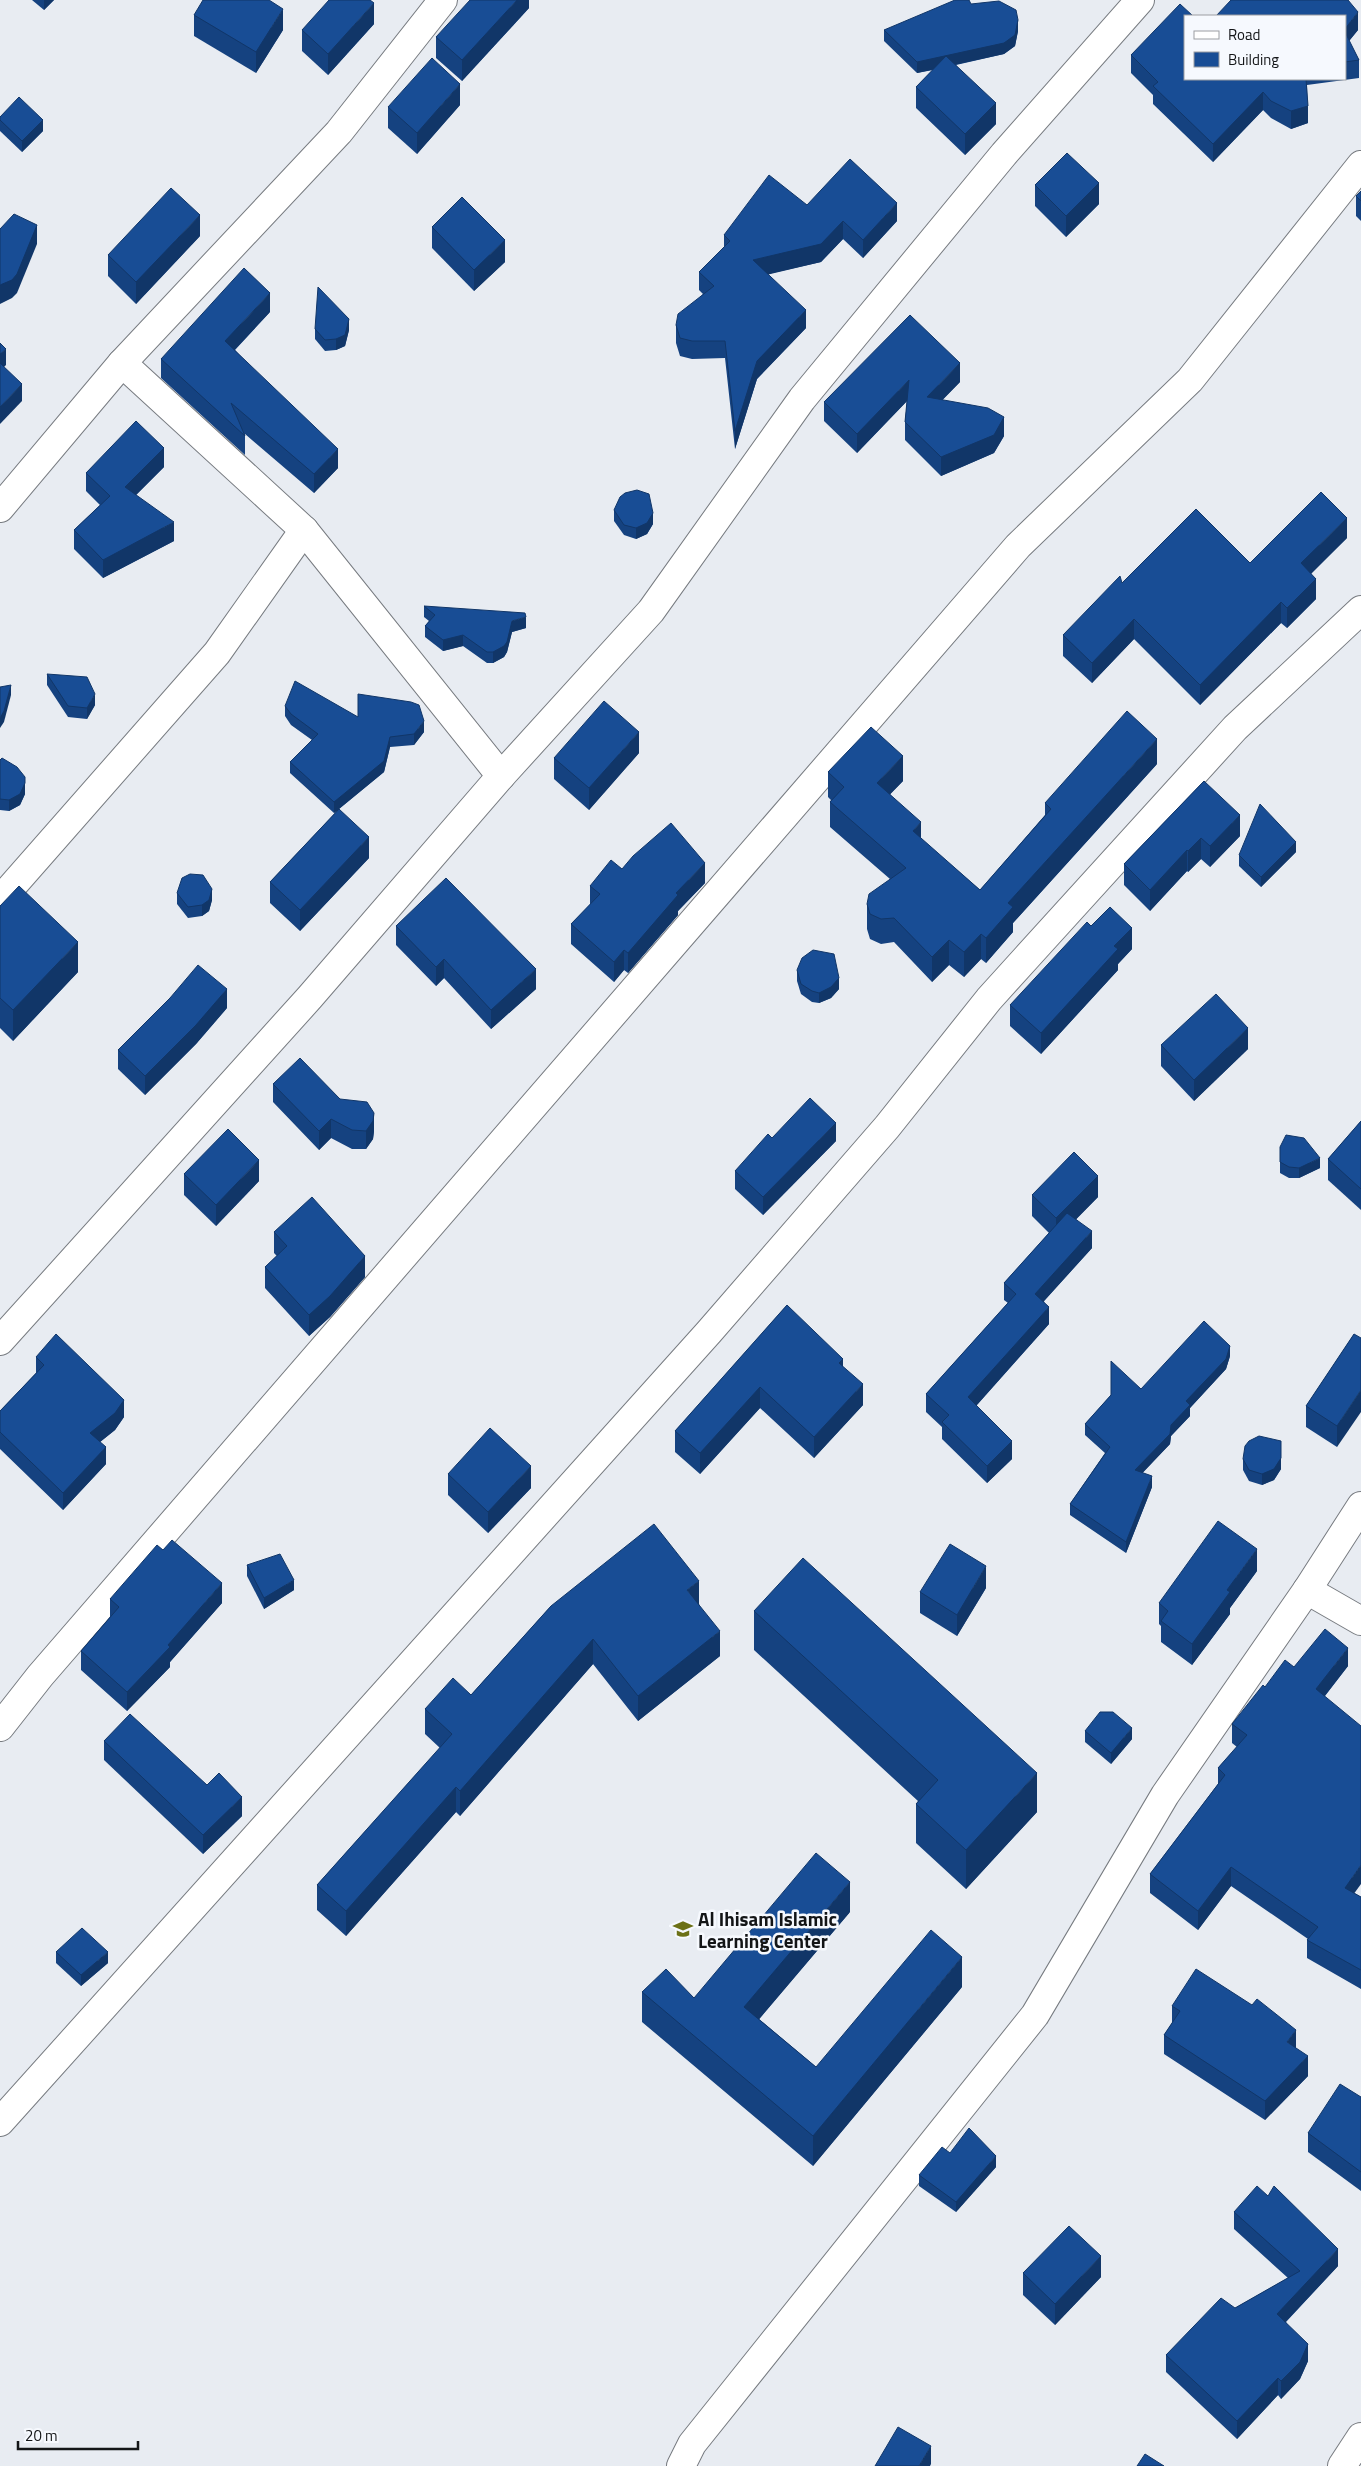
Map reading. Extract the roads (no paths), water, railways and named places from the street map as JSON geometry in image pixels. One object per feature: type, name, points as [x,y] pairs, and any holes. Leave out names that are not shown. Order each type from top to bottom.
[{"type":"street","points":[[0,508],[122,363],[340,132],[443,0]]},
{"type":"street","points":[[0,1341],[310,997],[500,776],[651,611],[802,399],[1004,154],[1140,0]]},
{"type":"street","points":[[0,1727],[40,1676],[1018,546],[1190,380],[1361,165]]},
{"type":"street","points":[[122,363],[304,530],[500,776]]},
{"type":"street","points":[[0,900],[217,653],[304,530]]},
{"type":"street","points":[[0,2122],[709,1332],[888,1126],[989,999],[1235,728],[1361,610]]},
{"type":"street","points":[[681,2466],[692,2444],[1035,2015],[1165,1795],[1307,1590],[1361,1506]]},
{"type":"street","points":[[1307,1590],[1361,1621]]},
{"type":"street","points":[[1342,2466],[1361,2437]]},
{"type":"place","name":"Al Ihisam Islamic Learning Center","points":[[683,1929]]}]
